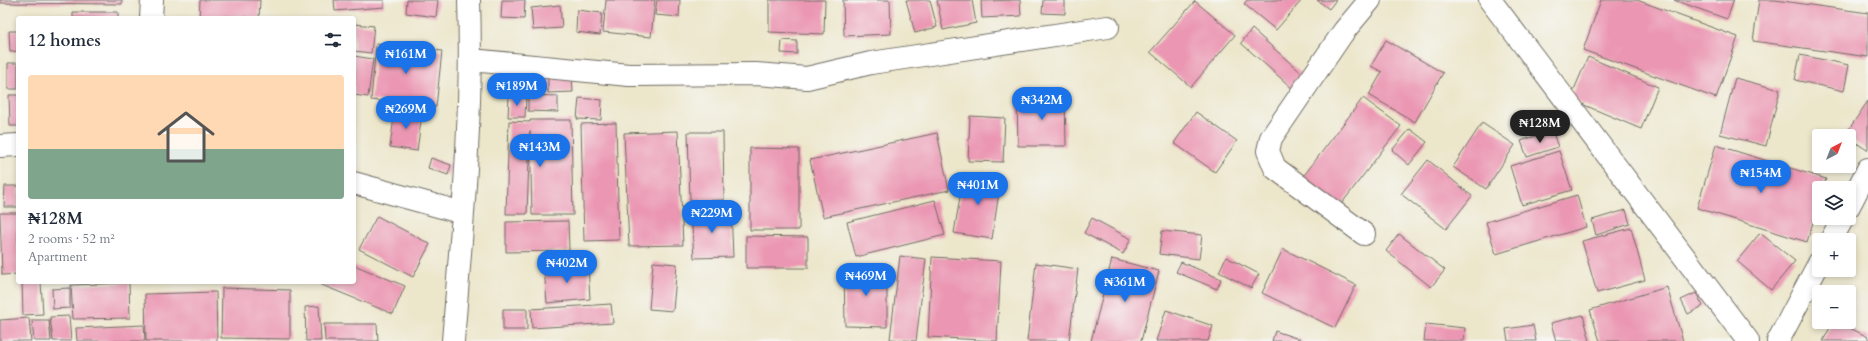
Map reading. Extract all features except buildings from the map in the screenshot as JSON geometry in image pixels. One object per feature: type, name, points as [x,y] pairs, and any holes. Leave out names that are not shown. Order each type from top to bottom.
[{"type":"street","points":[[151,16],[152,0]]},
{"type":"street","points":[[453,341],[463,213],[471,60],[469,0]]},
{"type":"street","points":[[1364,234],[1275,168],[1268,151],[1272,138],[1344,31],[1370,0]]},
{"type":"street","points":[[1490,0],[1748,341]]},
{"type":"street","points":[[471,60],[629,75],[756,74],[807,78],[872,63],[1108,27]]},
{"type":"street","points":[[0,146],[16,145]]},
{"type":"street","points":[[1856,193],[1868,170]]},
{"type":"street","points":[[356,184],[463,213]]},
{"type":"street","points":[[1778,341],[1812,276]]}]
